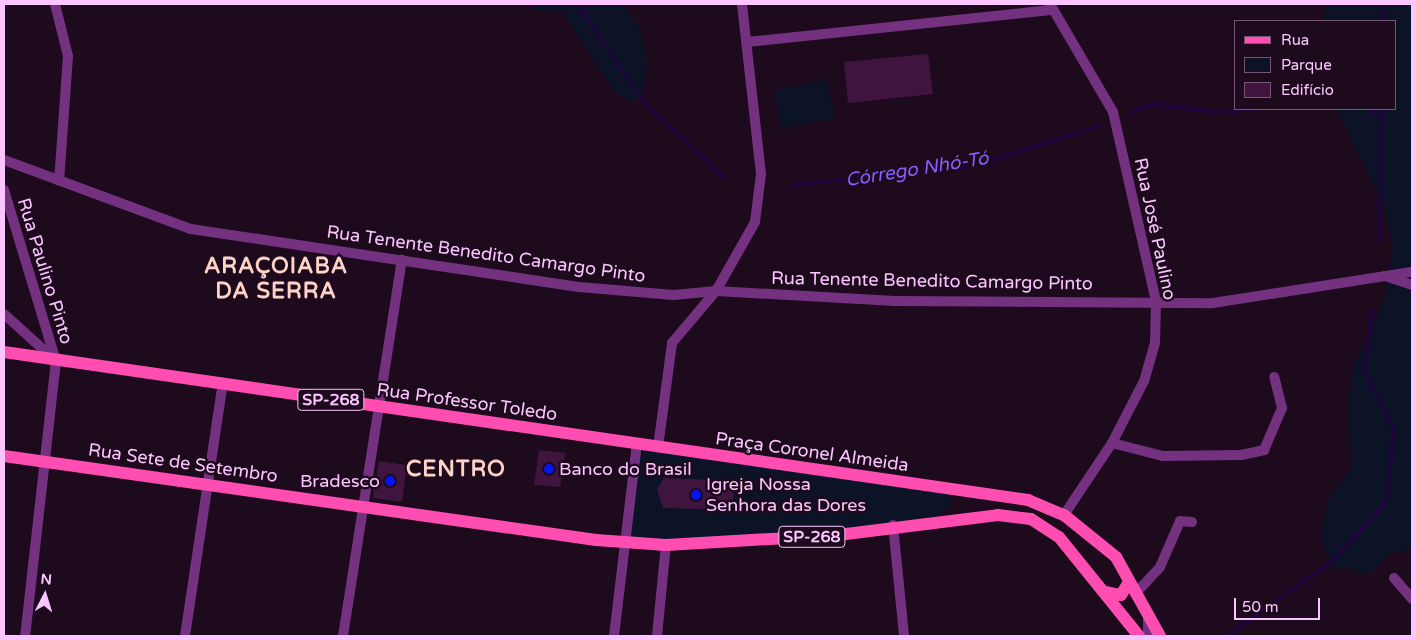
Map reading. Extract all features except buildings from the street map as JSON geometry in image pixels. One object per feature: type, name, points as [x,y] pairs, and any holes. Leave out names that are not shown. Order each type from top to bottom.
[{"type":"main road","name":"Rua Professor Toledo","points":[[4,352],[658,447]]},
{"type":"main road","name":"Praça Coronel Almeida","points":[[658,447],[961,492],[1028,500],[1064,516]]},
{"type":"main road","name":"Rua Sete de Setembro","points":[[4,456],[625,542]]},
{"type":"main road","name":"SP-268","points":[[625,542],[666,545],[838,535],[893,525],[998,515],[1031,518],[1059,537],[1139,636]]},
{"type":"main road","name":"SP-268","points":[[1064,516],[1116,557],[1160,636]]},
{"type":"main road","points":[[1105,592],[1120,595],[1129,582]]},
{"type":"street","points":[[55,4],[68,56],[60,181]]},
{"type":"street","points":[[658,447],[672,343],[716,291],[756,212],[761,174],[742,4]]},
{"type":"street","points":[[747,42],[1051,7]]},
{"type":"street","name":"Rua José Paulino","points":[[1051,7],[1114,112],[1156,302],[1155,343],[1144,381],[1112,443],[1064,516]]},
{"type":"street","name":"Rua Tenente Benedito Camargo Pinto","points":[[4,160],[191,230],[579,287],[674,295],[716,291],[895,300],[1213,303],[1380,274],[1412,272]]},
{"type":"street","name":"Rua Paulino Pinto","points":[[4,190],[56,361]]},
{"type":"street","points":[[343,636],[402,260]]},
{"type":"street","points":[[1380,274],[1412,285]]},
{"type":"street","points":[[4,314],[56,361],[48,462],[25,636]]},
{"type":"street","points":[[1112,443],[1163,456],[1241,455],[1264,450],[1282,408],[1274,377]]},
{"type":"street","points":[[186,636],[211,485],[223,383]]},
{"type":"street","points":[[614,636],[637,443]]},
{"type":"street","points":[[1136,594],[1160,567],[1180,521],[1192,522]]},
{"type":"street","points":[[893,525],[904,636]]},
{"type":"street","points":[[657,636],[666,545]]},
{"type":"street","points":[[1394,578],[1412,599]]},
{"type":"street","points":[[1148,617],[1148,636]]},
{"type":"green space","points":[[532,4],[623,4],[639,27],[648,61],[642,97],[630,101],[613,90],[564,13],[533,10]]},
{"type":"green space","points":[[1326,4],[1412,4],[1412,549],[1392,553],[1371,572],[1363,573],[1345,567],[1335,571],[1321,540],[1328,500],[1352,468],[1348,409],[1353,368],[1384,302],[1393,245],[1384,206],[1337,110],[1396,110],[1396,20],[1324,20]]},
{"type":"green space","points":[[827,80],[835,118],[782,128],[774,90]]},
{"type":"green space","points":[[639,446],[948,494],[952,506],[938,515],[838,533],[666,542],[628,539]]},
{"type":"waterway","name":"Córrego Nhó-Tó","points":[[578,4],[644,103],[725,178]]},
{"type":"waterway","points":[[1384,4],[1384,20]]},
{"type":"waterway","name":"Córrego Nhó-Tó","points":[[1131,113],[1153,104],[1216,112],[1245,110]]},
{"type":"waterway","name":"Córrego Nhó-Tó","points":[[1372,110],[1383,117]]},
{"type":"waterway","points":[[1379,240],[1383,110]]},
{"type":"waterway","name":"Córrego Nhó-Tó","points":[[791,185],[973,166],[1099,126]]},
{"type":"waterway","points":[[1228,636],[1333,560],[1386,503],[1394,429],[1365,371],[1372,309]]},
{"type":"place","name":"Banco do Brasil","points":[[549,469]]},
{"type":"place","name":"Bradesco","points":[[390,481]]},
{"type":"place","name":"Igreja Nossa Senhora das Dores","points":[[696,495]]},
{"type":"district","name":"ARAÇOIABA DA SERRA","points":[[276,278]]},
{"type":"district","name":"CENTRO","points":[[456,470]]}]
